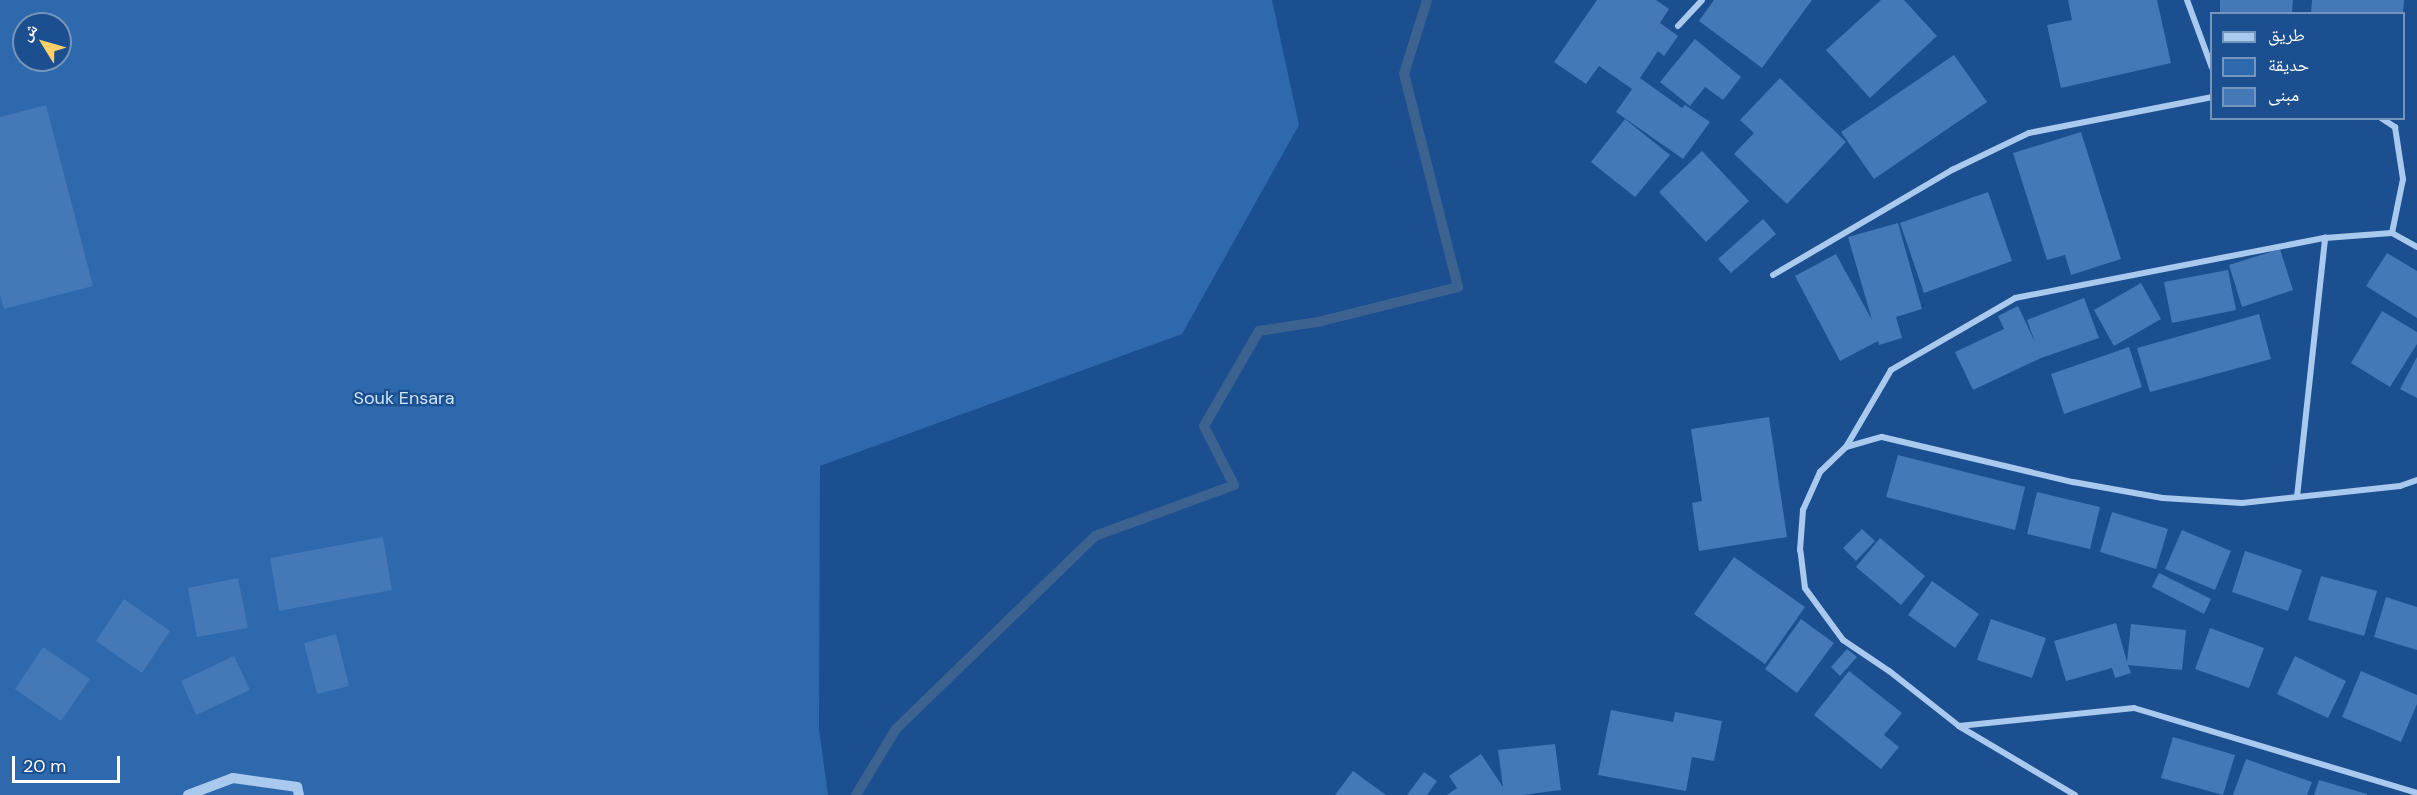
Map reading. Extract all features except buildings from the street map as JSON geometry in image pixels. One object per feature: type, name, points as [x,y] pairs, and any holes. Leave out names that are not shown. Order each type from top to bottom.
[{"type":"street","points":[[1678,26],[1702,0]]},
{"type":"street","points":[[2187,0],[2210,65]]},
{"type":"street","points":[[1773,275],[1952,170],[2029,133],[2210,97]]},
{"type":"street","points":[[2384,120],[2395,127],[2403,179],[2392,233]]},
{"type":"street","points":[[2074,795],[1959,726],[1889,671],[1843,640],[1805,588],[1800,550],[1803,510],[1820,472],[1845,447],[1891,370],[2015,298],[2325,238],[2392,233],[2417,247]]},
{"type":"street","points":[[2297,497],[2325,238]]},
{"type":"street","points":[[1845,447],[1882,437],[2073,482],[2163,498],[2242,503],[2400,486],[2417,480]]},
{"type":"street","points":[[1959,726],[2134,708],[2417,793]]},
{"type":"street","points":[[188,795],[233,778],[297,788],[299,795]]},
{"type":"green space","name":"Souk Ensara","points":[[0,0],[1272,0],[1299,125],[1182,334],[820,466],[819,729],[828,795],[0,795]]},
{"type":"waterway","points":[[856,795],[896,729],[1095,536],[1234,485],[1204,426],[1259,331],[1318,322],[1458,287],[1404,74],[1427,0]]}]
